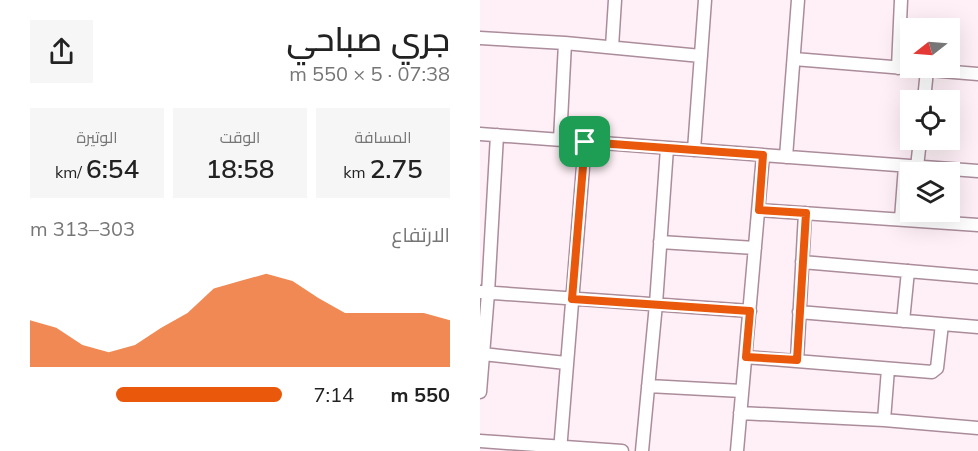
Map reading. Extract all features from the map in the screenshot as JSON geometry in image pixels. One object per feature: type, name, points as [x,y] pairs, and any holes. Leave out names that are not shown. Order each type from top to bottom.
[{"type":"street","points":[[612,47],[615,0]]},
{"type":"street","points":[[694,150],[705,0]]},
{"type":"street","points":[[786,157],[798,0]]},
{"type":"street","points":[[794,59],[898,68],[902,0]]},
{"type":"street","points":[[480,38],[565,43],[701,56]]},
{"type":"street","points":[[560,140],[565,43]]},
{"type":"street","points":[[960,73],[978,74]]},
{"type":"street","points":[[480,134],[900,165]]},
{"type":"street","points":[[480,392],[484,292],[497,135]]},
{"type":"street","points":[[560,449],[585,142]]},
{"type":"street","points":[[642,451],[656,304],[667,148]]},
{"type":"street","points":[[737,451],[763,155]]},
{"type":"street","points":[[960,170],[978,171]]},
{"type":"street","points":[[759,210],[900,219]]},
{"type":"street","points":[[797,360],[806,213]]},
{"type":"street","points":[[940,222],[978,225]]},
{"type":"street","points":[[660,242],[755,248]]},
{"type":"street","points":[[802,262],[978,277]]},
{"type":"street","points":[[903,321],[908,271]]},
{"type":"street","points":[[484,292],[750,311]]},
{"type":"street","points":[[799,312],[978,327]]},
{"type":"street","points":[[746,357],[929,373],[937,368],[942,324]]},
{"type":"street","points":[[483,354],[566,363]]},
{"type":"street","points":[[884,420],[888,369]]},
{"type":"street","points":[[648,386],[742,391]]},
{"type":"street","points":[[740,413],[884,420],[978,428]]},
{"type":"street","points":[[480,441],[560,449],[622,451]]},
{"type":"route","points":[[585,142],[763,155],[759,210],[806,213],[797,360],[746,357],[750,311],[572,299],[585,142]]}]
